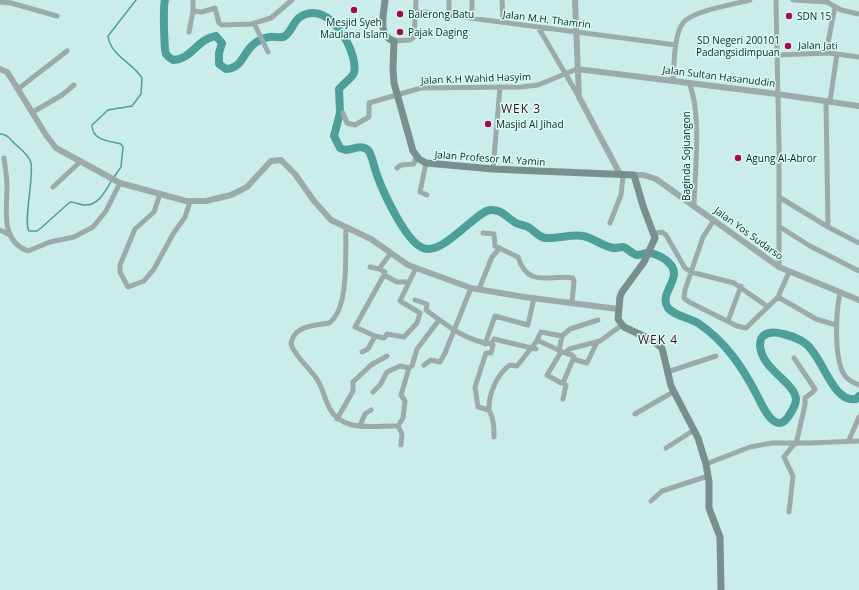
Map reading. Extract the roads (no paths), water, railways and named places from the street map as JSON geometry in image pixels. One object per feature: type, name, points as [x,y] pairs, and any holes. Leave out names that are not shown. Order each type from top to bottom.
[{"type":"main road","points":[[385,0],[383,33],[387,38],[394,41],[393,75],[412,148],[416,156]]},
{"type":"main road","name":"Jalan Profesor M. Yamin","points":[[416,156],[426,163],[493,169],[634,175]]},
{"type":"main road","points":[[634,175],[643,206],[655,237],[644,262],[622,292],[618,309],[618,319],[622,325],[658,344],[664,354],[667,372],[673,392],[694,430],[706,464],[708,476],[708,508],[718,531],[720,544],[721,590]]},
{"type":"street","points":[[190,32],[193,0]]},
{"type":"street","points":[[394,41],[413,39],[416,0]]},
{"type":"street","points":[[449,0],[449,15]]},
{"type":"street","points":[[472,0],[472,18]]},
{"type":"street","points":[[502,0],[503,22]]},
{"type":"street","points":[[575,0],[579,97]]},
{"type":"street","points":[[673,81],[676,45],[681,26],[691,17],[750,0]]},
{"type":"street","points":[[776,0],[780,227],[779,267]]},
{"type":"street","points":[[793,0],[824,2],[841,10],[859,14]]},
{"type":"street","points":[[193,11],[202,12],[215,8],[219,23],[224,25],[254,23],[271,18],[289,1]]},
{"type":"street","points":[[0,2],[11,3],[57,16]]},
{"type":"street","points":[[826,53],[835,7]]},
{"type":"street","name":"Jalan M.H. Thamrin","points":[[416,11],[676,45]]},
{"type":"street","points":[[254,23],[268,52]]},
{"type":"street","points":[[538,27],[623,177],[622,193],[610,223]]},
{"type":"street","points":[[18,89],[67,51]]},
{"type":"street","name":"Jalan Jati","points":[[776,55],[826,53],[859,57]]},
{"type":"street","points":[[828,227],[828,101],[838,54]]},
{"type":"street","points":[[0,69],[7,72],[46,135],[56,148],[118,183],[190,202],[216,200],[239,192],[247,187],[267,164],[276,160],[286,165],[324,214],[331,220],[371,239],[390,254],[416,268],[471,288],[618,309]]},
{"type":"street","name":"Jalan K.H Wahid Hasyim","points":[[343,113],[348,124],[358,125],[369,117],[368,104],[414,89],[433,87],[500,87],[538,85],[564,73],[577,69]]},
{"type":"street","name":"Jalan Sultan Hasanuddin","points":[[577,69],[777,94],[859,106]]},
{"type":"street","name":"Baginda Sojuangon","points":[[689,83],[694,96],[696,115],[694,206]]},
{"type":"street","points":[[33,112],[62,95],[74,85]]},
{"type":"street","points":[[493,169],[500,87]]},
{"type":"street","points":[[397,168],[401,165],[414,164],[416,156]]},
{"type":"street","points":[[4,158],[7,181],[5,213],[8,234]]},
{"type":"street","points":[[53,187],[80,162]]},
{"type":"street","points":[[426,163],[420,192],[427,195]]},
{"type":"street","name":"Jalan Yos Sudarso","points":[[634,175],[656,179],[779,267],[859,300]]},
{"type":"street","points":[[0,230],[8,234],[17,245],[28,251],[50,242],[74,237],[98,222],[118,183]]},
{"type":"street","points":[[160,194],[156,210],[135,229],[120,265],[120,272],[128,288],[144,281],[154,269],[173,234],[185,217],[190,202]]},
{"type":"street","points":[[779,197],[828,227],[859,243]]},
{"type":"street","points":[[714,220],[704,234],[685,290],[685,299],[728,321],[746,328],[778,297],[789,272]]},
{"type":"street","points":[[346,227],[344,287],[339,310],[329,323],[300,329],[292,338],[291,344],[293,350],[319,382],[330,408],[337,419],[352,425],[398,426]]},
{"type":"street","points":[[780,227],[810,246],[859,271]]},
{"type":"street","points":[[655,237],[662,232],[666,235],[683,266],[691,272],[741,286],[768,307]]},
{"type":"street","points":[[484,233],[494,234],[495,245],[518,257],[522,267],[540,278],[573,278],[572,302]]},
{"type":"street","points":[[479,289],[492,257],[500,248]]},
{"type":"street","points":[[379,269],[390,254]]},
{"type":"street","points":[[370,266],[379,269],[384,272],[384,275],[397,282],[409,282]]},
{"type":"street","points":[[384,275],[355,327],[375,336],[384,338],[387,334],[404,337],[417,323],[420,313],[400,301],[416,268]]},
{"type":"street","points":[[728,321],[741,286]]},
{"type":"street","points":[[424,365],[431,360],[440,362],[471,288]]},
{"type":"street","points":[[840,293],[836,325],[841,367],[845,376],[858,385]]},
{"type":"street","points":[[778,297],[816,318],[836,325]]},
{"type":"street","points":[[488,344],[495,316],[528,325],[534,298]]},
{"type":"street","points":[[415,300],[427,304],[426,310],[453,330],[472,340],[493,345],[491,354],[486,353],[475,387],[478,407],[489,410]]},
{"type":"street","points":[[398,426],[404,418],[405,401],[401,395],[409,368],[413,364],[417,349],[439,320]]},
{"type":"street","points":[[563,399],[566,385],[559,383],[547,375],[562,352],[562,336],[570,329],[598,320]]},
{"type":"street","points":[[562,352],[597,342],[622,325]]},
{"type":"street","points":[[494,437],[494,423],[489,410],[489,398],[502,372],[510,365],[517,366],[534,348],[542,331],[562,336]]},
{"type":"street","points":[[362,352],[368,349],[375,336]]},
{"type":"street","points":[[488,344],[494,339],[534,348]]},
{"type":"street","points":[[537,340],[574,356],[563,383]]},
{"type":"street","points":[[573,359],[587,363],[597,342]]},
{"type":"street","points":[[337,419],[353,391],[353,382],[371,365],[387,356]]},
{"type":"street","points":[[667,372],[716,356]]},
{"type":"street","points":[[789,512],[793,476],[784,457],[795,444],[805,405],[805,398],[814,392],[815,389],[794,358]]},
{"type":"street","points":[[373,392],[380,385],[387,372],[400,366],[409,368]]},
{"type":"street","points":[[634,414],[673,392]]},
{"type":"street","points":[[360,425],[365,414],[371,410]]},
{"type":"street","points":[[849,440],[859,417]]},
{"type":"street","points":[[398,426],[402,434],[401,444]]},
{"type":"street","points":[[666,448],[694,430]]},
{"type":"street","points":[[706,464],[761,444],[778,442],[795,444],[849,440],[859,441]]},
{"type":"street","points":[[651,501],[662,491],[708,476]]},
{"type":"waterway","points":[[114,177],[121,167],[123,147],[121,144],[107,141],[98,137],[95,134],[92,125],[108,110],[132,106],[141,94],[142,78],[117,54],[110,43],[108,36],[136,0]]},
{"type":"waterway","points":[[165,0],[164,36],[166,54],[173,60],[185,57],[204,41],[216,36],[222,43],[219,53],[219,64],[226,69],[236,66],[250,47],[264,38],[285,36],[300,17],[309,13],[326,17],[334,24],[341,31],[346,40],[353,57],[355,69],[352,76],[339,89],[340,113],[334,136],[340,148],[346,150],[361,147],[369,151],[380,183],[396,216],[409,236],[416,244],[423,248],[431,249],[440,246],[476,218],[490,210],[494,210],[501,212],[516,223],[528,227],[545,238],[583,236],[610,247],[623,247],[637,255],[652,253],[668,261],[674,270],[674,276],[666,297],[668,308],[678,315],[698,323],[717,338],[740,366],[771,419],[780,423],[785,420],[794,407],[796,399],[790,386],[771,368],[761,353],[761,339],[768,333],[780,333],[795,338],[806,344],[812,350],[829,378],[841,394],[848,399],[856,399],[859,396]]},
{"type":"waterway","points":[[0,134],[7,136],[22,150],[31,163],[32,170],[27,219],[29,231],[37,231],[70,202],[85,205],[94,203],[102,196],[112,180]]},
{"type":"place","name":"Mesjid Syeh Maulana Islam","points":[[354,10]]},
{"type":"place","name":"Balerong Batu","points":[[400,14]]},
{"type":"place","name":"SDN 15","points":[[789,16]]},
{"type":"place","name":"Pajak Daging","points":[[400,32]]},
{"type":"place","name":"SD Negeri 200101 Padangsidimpuan","points":[[788,46]]},
{"type":"place","name":"Masjid Al Jihad","points":[[488,124]]},
{"type":"place","name":"Agung Al-Abror","points":[[738,158]]},
{"type":"district","name":"WEK 3","points":[[521,109]]},
{"type":"district","name":"WEK 4","points":[[658,340]]}]
